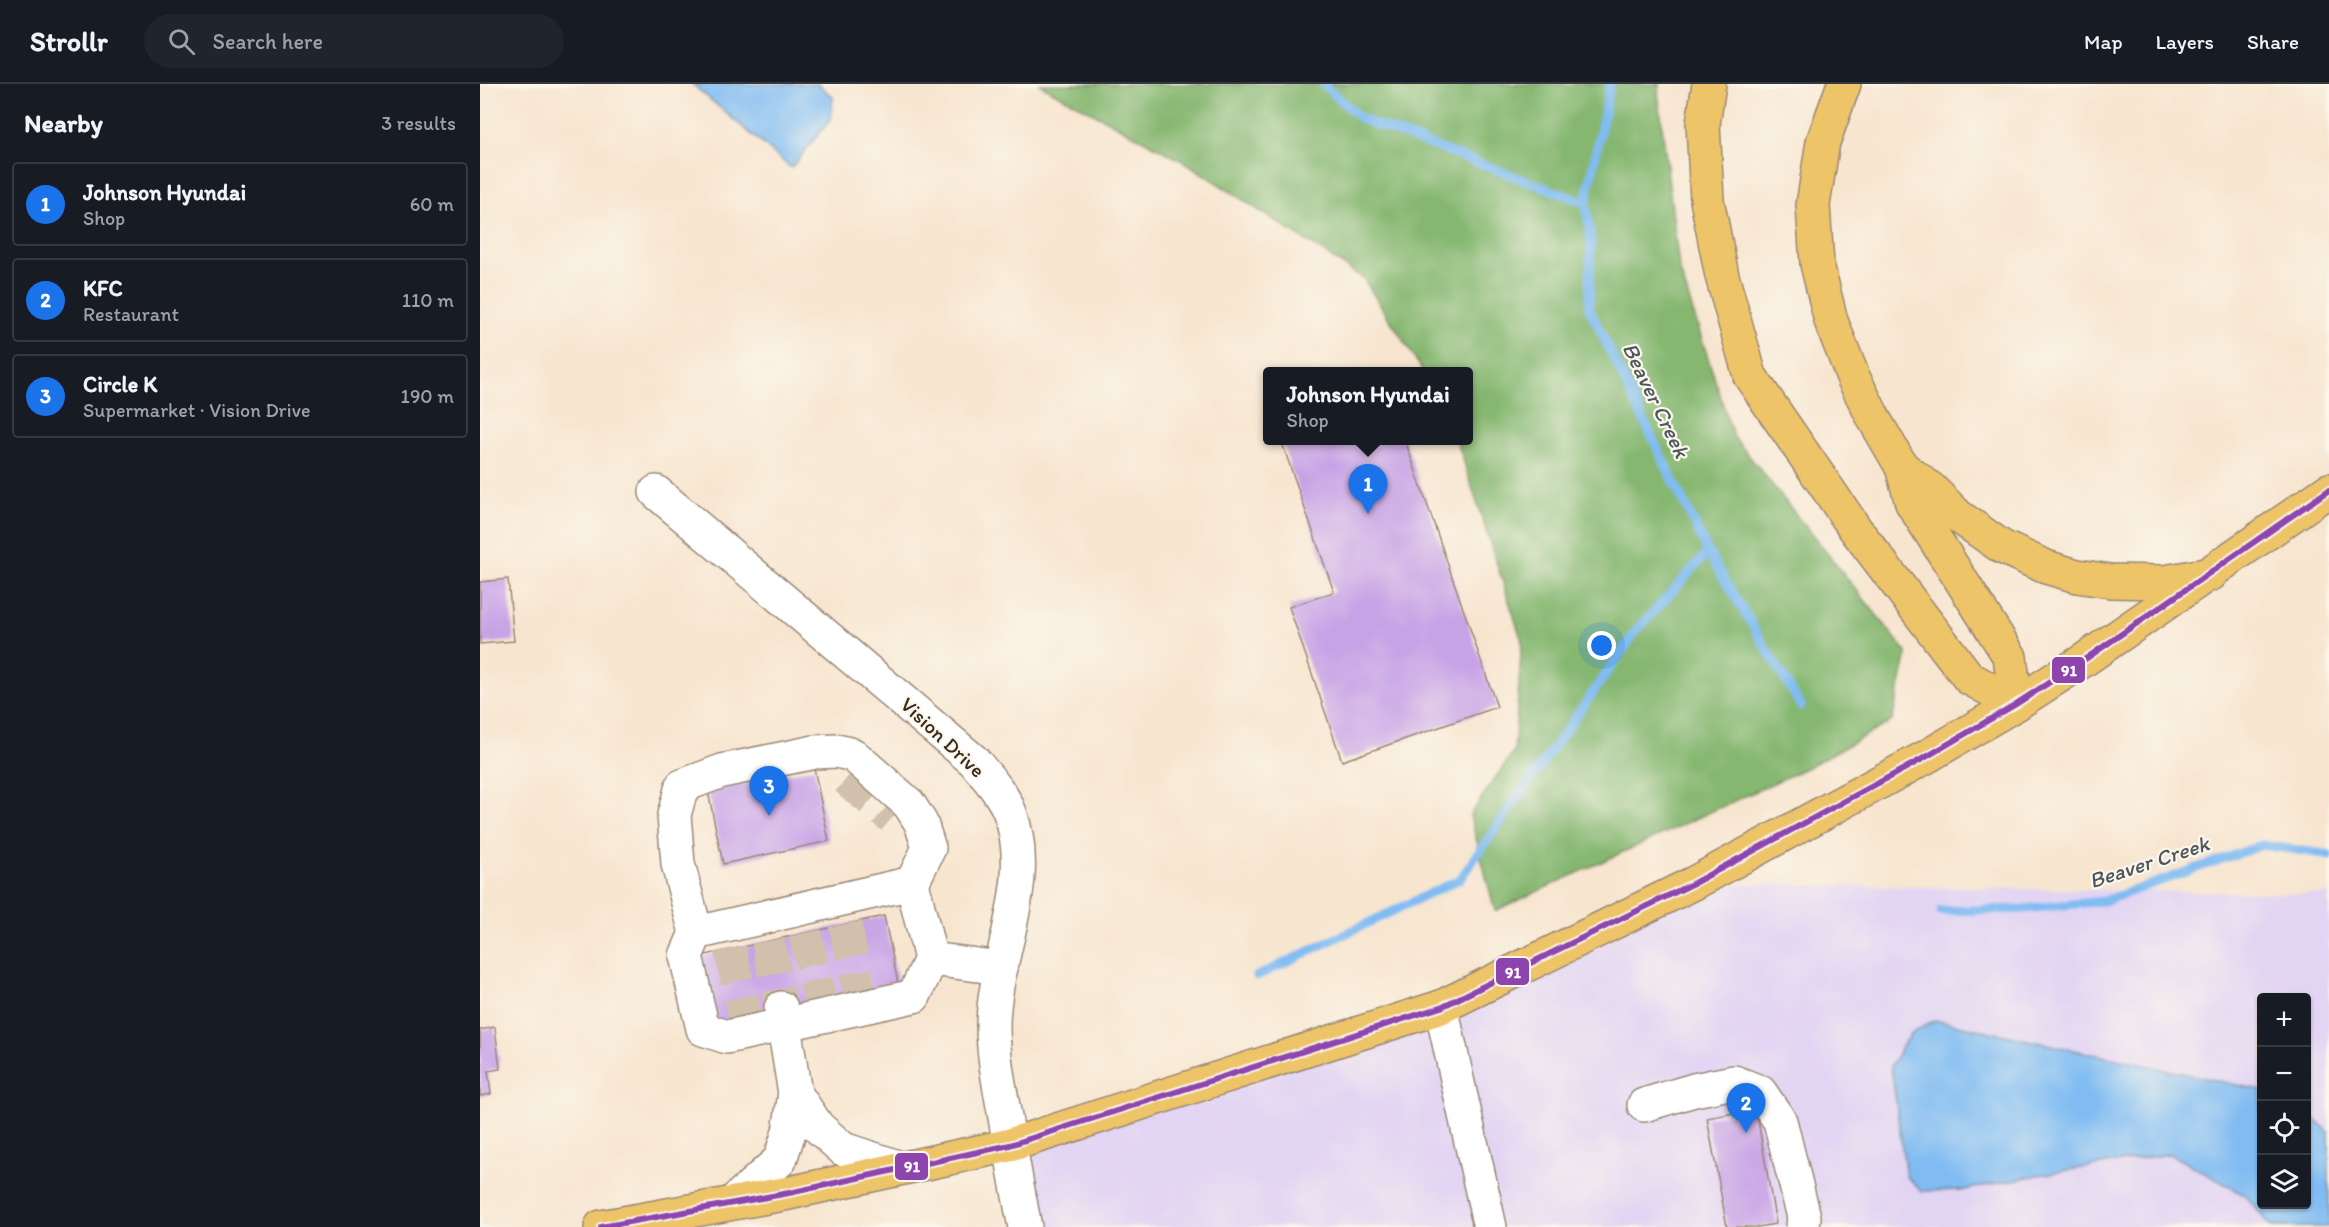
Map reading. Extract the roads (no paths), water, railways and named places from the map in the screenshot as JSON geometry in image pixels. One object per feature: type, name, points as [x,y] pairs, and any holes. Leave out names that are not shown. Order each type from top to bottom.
[{"type":"main road","points":[[1709,84],[1703,124],[1707,200],[1722,276],[1750,376],[1856,530],[1969,678],[2016,704]]},
{"type":"main road","points":[[1844,84],[1824,142],[1813,205],[1817,264],[1831,321],[1853,377],[1902,467],[1912,503],[2010,657],[2016,704]]},
{"type":"main road","points":[[1902,467],[1931,489],[1958,516],[2002,547],[2046,567],[2077,576],[2110,581],[2163,582],[2211,574]]},
{"type":"main road","points":[[601,1227],[732,1203],[1010,1145],[1441,1007],[1694,883],[1926,757],[2016,704],[2211,574],[2329,490]]},
{"type":"street","name":"Vision Drive","points":[[656,492],[974,761],[995,786],[1010,812],[1016,836],[1018,863],[1013,916],[995,997],[993,1026],[997,1074],[1025,1227]]},
{"type":"street","points":[[717,936],[678,864],[674,815],[682,786],[722,771],[837,751],[854,755],[909,804],[921,823],[929,848],[912,883],[931,959],[914,996],[861,999],[747,1024],[727,1037],[703,1029],[686,956],[717,936],[765,929],[842,912],[912,883]]},
{"type":"street","points":[[815,753],[846,779]]},
{"type":"street","points":[[892,818],[929,848]]},
{"type":"street","points":[[931,959],[1001,968]]},
{"type":"street","points":[[1441,1007],[1490,1227]]},
{"type":"street","points":[[732,1203],[780,1160],[789,1132],[795,1093],[782,1017]]},
{"type":"street","points":[[1644,1105],[1694,1090],[1734,1082],[1760,1092],[1780,1121],[1804,1217],[1803,1227]]},
{"type":"street","points":[[795,1093],[818,1127],[843,1149],[901,1168]]},
{"type":"water","points":[[692,84],[818,84],[833,97],[831,119],[791,168]]},
{"type":"water","points":[[1935,1020],[2257,1089],[2257,1209],[2311,1209],[2311,1116],[2329,1132],[2329,1227],[2271,1227],[2245,1195],[2170,1154],[2038,1175],[1965,1190],[1921,1191],[1906,1176],[1891,1066],[1909,1035]]},
{"type":"waterway","points":[[1323,84],[1361,119],[1586,203]]},
{"type":"waterway","name":"Beaver Creek","points":[[1610,84],[1586,203],[1591,243],[1589,308],[1708,552],[1801,706]]},
{"type":"waterway","points":[[1257,976],[1460,879],[1638,629],[1708,552]]},
{"type":"waterway","name":"Beaver Creek","points":[[1941,911],[2022,909],[2104,901],[2262,845],[2329,856]]},
{"type":"tunnel","points":[[846,779],[892,818]]},
{"type":"tunnel","points":[[845,924],[859,991]]},
{"type":"tunnel","points":[[805,933],[820,1000]]},
{"type":"tunnel","points":[[768,941],[781,1008]]},
{"type":"tunnel","points":[[730,949],[745,1016]]},
{"type":"place","name":"Johnson Hyundai","points":[[1368,514]]},
{"type":"place","name":"Circle K","points":[[769,816]]},
{"type":"place","name":"KFC","points":[[1746,1133]]}]
